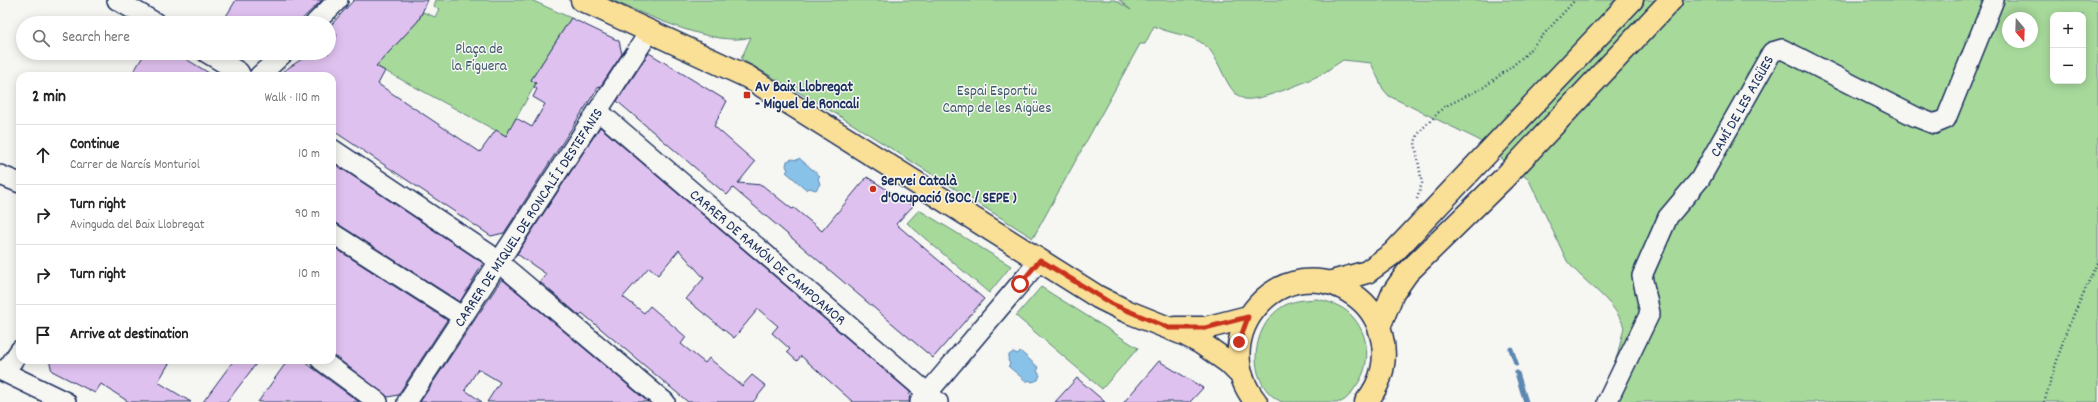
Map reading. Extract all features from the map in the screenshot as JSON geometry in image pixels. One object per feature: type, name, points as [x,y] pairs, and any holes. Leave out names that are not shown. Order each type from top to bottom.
[{"type":"main road","points":[[582,0],[748,77],[1112,304],[1201,343],[1228,362],[1248,392]]},
{"type":"main road","points":[[1328,283],[1367,272],[1392,254],[1632,0]]},
{"type":"main road","points":[[1379,327],[1393,293],[1407,273],[1503,179],[1672,0]]},
{"type":"main road","points":[[1616,61],[1684,0]]},
{"type":"main road","points":[[1248,392],[1238,350],[1241,333],[1248,317],[1260,302],[1283,287],[1305,281],[1328,283],[1343,288],[1362,301],[1372,313],[1379,327],[1384,352],[1383,369],[1374,396]]},
{"type":"main road","points":[[1169,328],[1205,328],[1248,317]]},
{"type":"street","points":[[117,0],[144,16]]},
{"type":"street","points":[[322,16],[338,0]]},
{"type":"street","name":"CAMÍ DE LES AIGÜES","points":[[1607,402],[1650,313],[1642,276],[1668,217],[1700,179],[1772,52],[1782,49],[1916,117],[1934,124],[1946,119],[1994,0]]},
{"type":"street","name":"CARRER DE MIQUEL DE RONCALÍ I DESTEFANIS","points":[[407,402],[650,32]]},
{"type":"street","points":[[218,60],[239,72]]},
{"type":"street","points":[[263,72],[276,60]]},
{"type":"street","name":"CARRER DE RAMÓN DE CAMPOAMOR","points":[[598,111],[928,399]]},
{"type":"street","points":[[336,153],[499,262],[666,402]]},
{"type":"street","points":[[0,175],[16,181]]},
{"type":"street","points":[[336,236],[463,316]]},
{"type":"street","points":[[928,399],[1040,260]]},
{"type":"street","points":[[16,355],[3,371],[66,402]]},
{"type":"street","points":[[326,364],[378,402]]},
{"type":"path","points":[[1415,205],[1422,183],[1415,143],[1423,128],[1444,107],[1484,87],[1510,68],[1529,50],[1575,0]]},
{"type":"path","points":[[2044,402],[2066,332],[2098,261]]},
{"type":"green space","name":"Plaça de la Figuera","points":[[436,0],[531,0],[571,18],[531,80],[536,83],[506,136],[376,66],[418,21],[423,12],[435,17],[439,9],[434,6]]},
{"type":"green space","name":"Espai Esportiu Camp de les Aigües","points":[[611,0],[1115,0],[1131,10],[1119,0],[2098,0],[2098,402],[1599,402],[1618,353],[1624,327],[1613,308],[1567,261],[1529,180],[1477,139],[1389,96],[1383,89],[1371,63],[1343,60],[1319,76],[1298,85],[1273,94],[1252,99],[1245,99],[1236,94],[1231,88],[1213,54],[1205,45],[1186,36],[1154,26],[1145,44],[1140,44],[1033,238],[838,115],[741,59],[751,37],[736,39],[719,38],[700,34],[661,21]]},
{"type":"green space","points":[[919,210],[1011,266],[989,293],[907,223]]},
{"type":"green space","points":[[1041,287],[1138,348],[1102,389],[1016,316]]},
{"type":"green space","points":[[1317,299],[1343,308],[1357,322],[1362,331],[1367,351],[1364,371],[1352,393],[1341,402],[1282,402],[1270,394],[1262,383],[1257,370],[1256,356],[1258,341],[1263,328],[1271,316],[1282,307],[1294,302]]},
{"type":"water","points":[[799,158],[820,176],[818,178],[820,184],[816,190],[809,188],[807,190],[786,172],[788,170],[786,166],[787,161],[792,159],[797,160]]},
{"type":"water","points":[[1020,351],[1039,368],[1037,371],[1040,375],[1038,380],[1032,382],[1029,380],[1027,382],[1008,366],[1010,364],[1008,360],[1009,355],[1013,352],[1018,354]]},
{"type":"building","points":[[236,0],[322,0],[305,16],[226,16]]},
{"type":"building","points":[[354,0],[428,0],[418,21],[376,66],[385,71],[378,84],[480,152],[496,130],[506,136],[516,118],[532,127],[545,104],[533,97],[537,89],[534,87],[536,83],[531,80],[571,18],[619,41],[622,54],[600,87],[599,86],[504,233],[491,236],[336,133],[336,72],[282,72],[300,60],[336,60],[336,20]]},
{"type":"building","points":[[649,53],[727,101],[714,126],[755,162],[738,183],[762,185],[792,209],[794,208],[822,231],[867,177],[913,206],[896,224],[984,299],[933,358],[733,188],[727,195],[617,101]]},
{"type":"building","points":[[141,60],[188,60],[207,72],[133,72]]},
{"type":"building","points":[[600,127],[910,392],[909,402],[853,402],[801,356],[797,361],[787,352],[790,349],[772,333],[778,326],[758,309],[734,338],[686,299],[704,278],[679,250],[658,275],[649,267],[623,297],[644,313],[650,306],[686,337],[681,344],[705,363],[709,358],[742,386],[752,375],[766,386],[753,402],[688,402],[582,313],[580,316],[540,282],[546,274],[517,254]]},
{"type":"building","points":[[336,165],[483,263],[460,302],[336,223]]},
{"type":"building","points":[[336,249],[447,320],[398,395],[388,397],[336,357]]},
{"type":"building","points":[[502,279],[648,402],[487,402],[500,382],[478,369],[465,390],[482,402],[420,402]]},
{"type":"building","points":[[1159,361],[1203,388],[1190,402],[1124,402]]},
{"type":"building","points":[[50,364],[169,364],[158,382],[191,402],[129,402],[101,384],[95,393],[52,371]]},
{"type":"building","points":[[231,364],[256,364],[227,402],[203,402]]},
{"type":"building","points":[[285,364],[307,364],[359,402],[258,402]]},
{"type":"building","points":[[1077,378],[1105,402],[1055,402]]},
{"type":"waterway","points":[[1511,349],[1516,363]]},
{"type":"waterway","points":[[1517,373],[1526,402]]},
{"type":"place","name":"Av Baix Llobregat - Miguel de Roncali","points":[[747,95]]},
{"type":"place","name":"Servei Català d'Ocupació (SOC / SEPE )","points":[[873,189]]},
{"type":"route","points":[[1020,284],[1040,260],[1112,304],[1144,319],[1169,328],[1205,328],[1248,317],[1244,324],[1239,342]]}]
